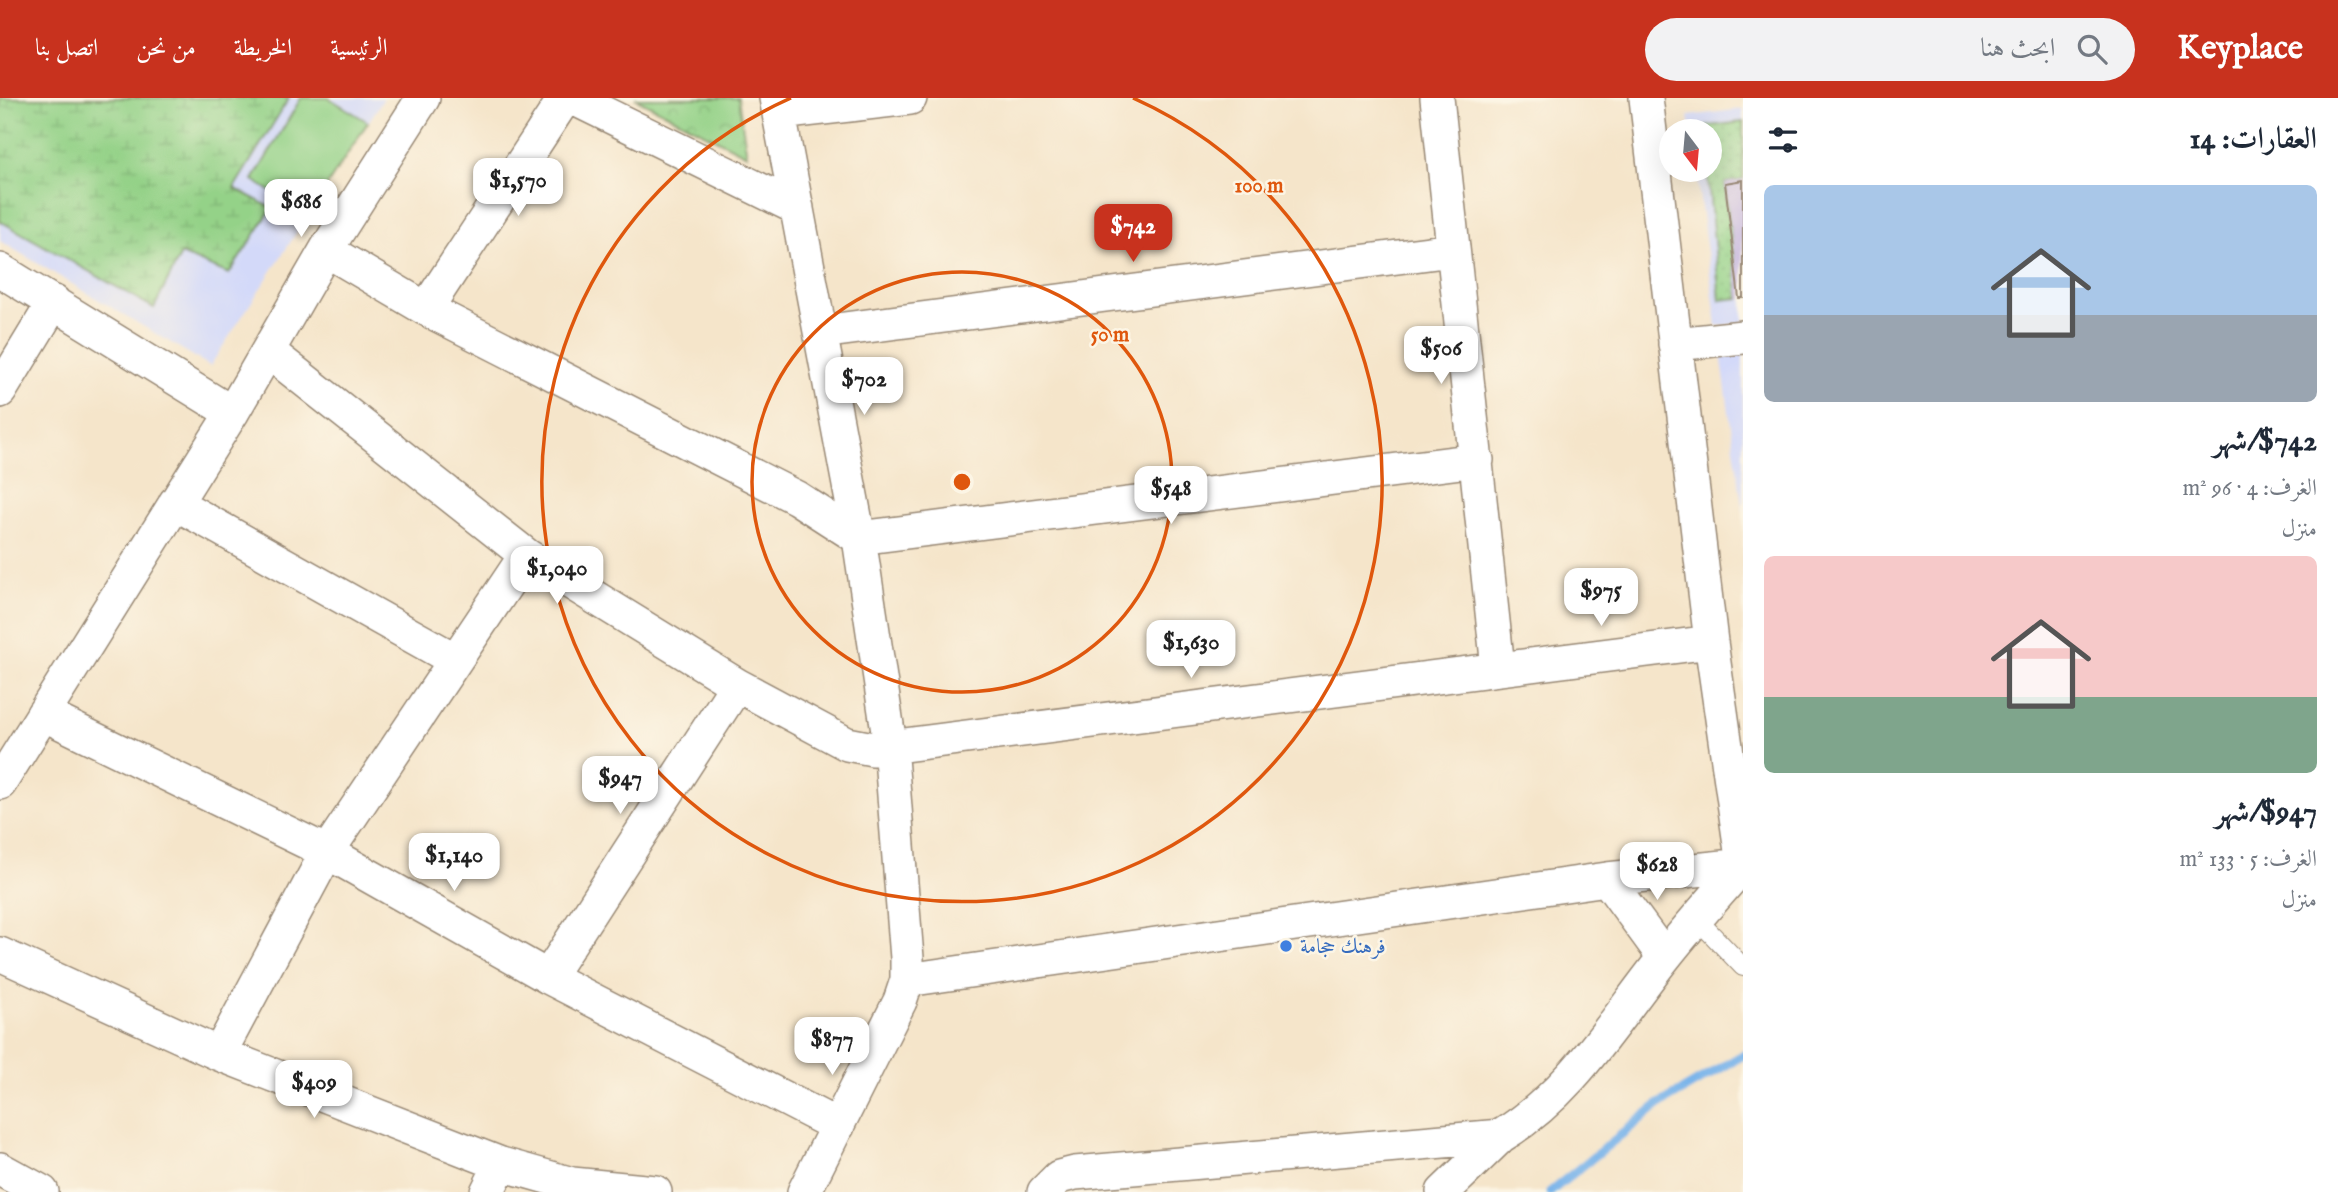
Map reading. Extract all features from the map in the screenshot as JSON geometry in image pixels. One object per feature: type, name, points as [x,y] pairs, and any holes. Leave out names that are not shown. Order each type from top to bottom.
[{"type":"street","points":[[0,783],[232,413],[326,250],[423,98]]},
{"type":"street","points":[[426,309],[565,98]]},
{"type":"street","points":[[573,98],[797,208]]},
{"type":"street","points":[[804,1192],[901,1001],[907,980],[890,746],[859,538],[778,106],[910,98]]},
{"type":"street","points":[[1437,98],[1498,668]]},
{"type":"street","points":[[1443,1192],[1501,1136],[1548,1103],[1571,1080],[1664,957],[1743,865],[1711,642],[1646,98]]},
{"type":"street","points":[[326,250],[426,309],[797,498],[859,538],[1477,460]]},
{"type":"street","points":[[821,332],[1452,250]]},
{"type":"street","points":[[0,270],[232,413]]},
{"type":"street","points":[[0,391],[54,302]]},
{"type":"street","points":[[1675,344],[1743,337]]},
{"type":"street","points":[[268,352],[526,555],[737,685],[847,744],[873,749],[1711,642]]},
{"type":"street","points":[[175,503],[456,660]]},
{"type":"street","points":[[219,1054],[327,852],[526,555]]},
{"type":"street","points":[[548,977],[737,685]]},
{"type":"street","points":[[43,714],[327,852],[548,977],[838,1126]]},
{"type":"street","points":[[907,980],[1607,879],[1743,865]]},
{"type":"street","points":[[1607,879],[1664,957]]},
{"type":"street","points":[[0,954],[494,1178],[654,1192]]},
{"type":"street","points":[[1044,1192],[1059,1177],[1075,1173],[1501,1136]]},
{"type":"street","points":[[0,1169],[42,1192]]},
{"type":"lane","points":[[1697,919],[1743,967]]},
{"type":"shaded area","points":[[0,98],[384,98],[210,366],[0,241]]},
{"type":"shaded area","points":[[1743,109],[1743,323],[1717,326],[1698,182],[1722,182],[1722,119],[1689,119],[1689,116]]},
{"type":"shaded area","points":[[1743,352],[1743,512],[1721,354]]},
{"type":"green space","points":[[0,98],[289,98],[234,188],[272,208],[229,274],[181,254],[154,308],[0,221]]},
{"type":"green space","points":[[301,98],[329,98],[368,122],[308,215],[253,180]]},
{"type":"green space","points":[[635,98],[738,98],[747,155]]},
{"type":"green space","points":[[1743,122],[1743,180],[1725,183],[1739,298],[1720,300],[1708,182],[1722,182],[1722,125]]},
{"type":"building","points":[[1743,180],[1743,298],[1739,298],[1725,183]]},
{"type":"waterway","points":[[1550,1192],[1658,1105],[1743,1055]]},
{"type":"place","name":"فرهنك حجامة","points":[[1286,946]]}]
